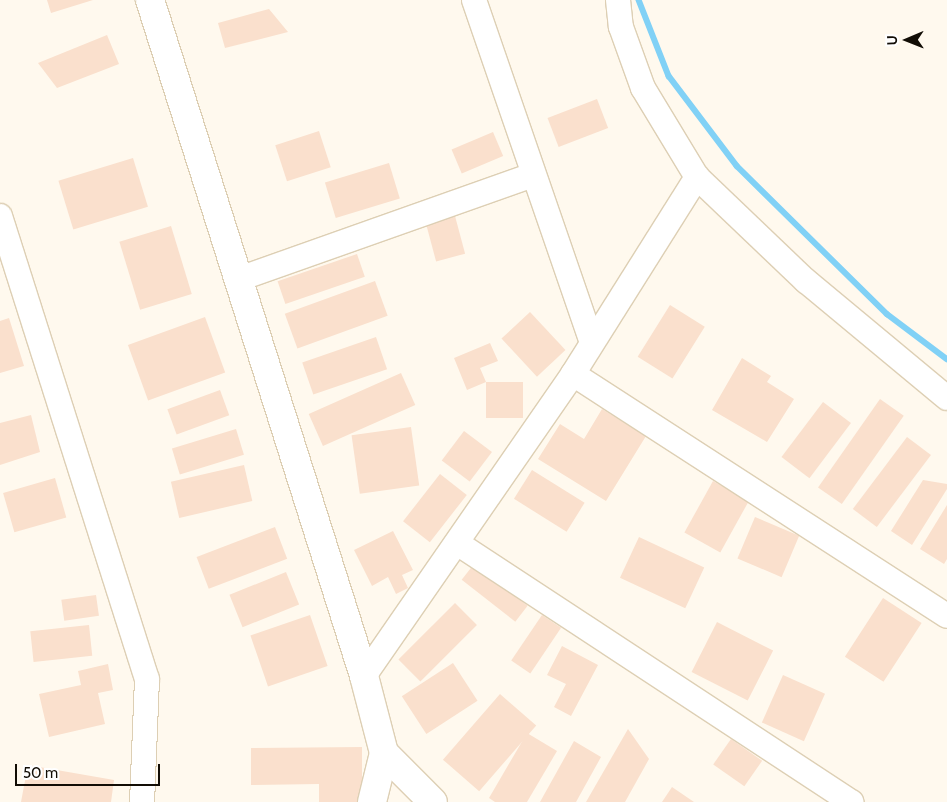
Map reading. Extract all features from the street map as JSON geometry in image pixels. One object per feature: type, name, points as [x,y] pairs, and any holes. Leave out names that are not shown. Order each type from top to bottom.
[{"type":"main road","points":[[150,0],[364,676],[384,753],[372,802]]},
{"type":"main road","points":[[384,753],[433,802]]},
{"type":"street","points":[[474,0],[592,342]]},
{"type":"street","points":[[618,0],[621,27],[643,88],[697,177],[806,281],[947,398]]},
{"type":"street","points":[[239,280],[533,175]]},
{"type":"street","points":[[364,676],[573,374],[697,177]]},
{"type":"street","points":[[0,216],[147,679],[142,802]]},
{"type":"street","points":[[573,374],[947,616]]},
{"type":"street","points":[[457,543],[851,802]]},
{"type":"building","points":[[47,0],[93,0],[51,13]]},
{"type":"building","points":[[269,9],[288,32],[225,48],[218,23]]},
{"type":"building","points":[[107,35],[119,64],[57,88],[38,63]]},
{"type":"building","points":[[597,99],[608,128],[559,147],[548,118]]},
{"type":"building","points":[[319,131],[331,167],[287,181],[275,145]]},
{"type":"building","points":[[493,132],[503,156],[462,174],[452,150]]},
{"type":"building","points":[[133,158],[148,207],[73,230],[58,181]]},
{"type":"building","points":[[389,163],[400,198],[336,218],[325,183]]},
{"type":"building","points":[[455,216],[465,254],[436,261],[426,224]]},
{"type":"building","points":[[171,226],[192,294],[140,310],[119,242]]},
{"type":"building","points":[[357,254],[365,277],[285,304],[278,281]]},
{"type":"building","points":[[375,281],[388,316],[297,349],[285,314]]},
{"type":"building","points":[[670,305],[705,327],[672,378],[638,357]]},
{"type":"building","points":[[530,312],[565,350],[537,377],[501,339]]},
{"type":"building","points":[[205,317],[225,372],[148,400],[128,345]]},
{"type":"building","points":[[9,318],[24,366],[0,373],[0,321]]},
{"type":"building","points":[[376,337],[387,369],[313,395],[302,362]]},
{"type":"building","points":[[490,343],[498,361],[480,368],[486,382],[467,390],[454,358]]},
{"type":"building","points":[[742,358],[771,376],[767,382],[794,399],[767,442],[712,410]]},
{"type":"building","points":[[401,373],[415,405],[323,446],[309,414]]},
{"type":"building","points":[[486,382],[523,382],[523,418],[486,418]]},
{"type":"building","points":[[220,390],[229,415],[177,435],[167,409]]},
{"type":"building","points":[[880,399],[904,416],[842,504],[818,487]]},
{"type":"building","points":[[823,402],[851,423],[809,478],[781,457]]},
{"type":"building","points":[[602,409],[646,436],[606,501],[538,459],[560,424],[584,439]]},
{"type":"building","points":[[31,415],[40,452],[0,465],[0,423]]},
{"type":"building","points":[[411,427],[419,485],[360,494],[352,435]]},
{"type":"building","points":[[236,429],[244,455],[180,474],[172,449]]},
{"type":"building","points":[[464,431],[492,452],[470,482],[442,461]]},
{"type":"building","points":[[907,437],[931,455],[877,527],[853,509]]},
{"type":"building","points":[[244,465],[252,501],[179,518],[171,482]]},
{"type":"building","points":[[532,470],[585,503],[567,532],[514,499]]},
{"type":"building","points":[[440,474],[467,495],[430,542],[403,521]]},
{"type":"building","points":[[55,478],[66,517],[14,532],[3,493]]},
{"type":"building","points":[[923,480],[947,484],[947,489],[912,545],[891,531]]},
{"type":"building","points":[[713,481],[749,501],[720,552],[684,533]]},
{"type":"building","points":[[947,505],[947,559],[944,564],[920,549]]},
{"type":"building","points":[[755,517],[799,536],[782,577],[737,558]]},
{"type":"building","points":[[275,527],[287,559],[209,589],[197,557]]},
{"type":"building","points":[[393,531],[413,570],[402,575],[408,588],[396,594],[388,577],[372,586],[354,550]]},
{"type":"building","points":[[639,537],[704,567],[685,608],[620,578]]},
{"type":"building","points":[[474,564],[528,606],[515,622],[462,580]]},
{"type":"building","points":[[286,572],[299,604],[243,627],[229,595]]},
{"type":"building","points":[[96,595],[99,616],[64,621],[61,600]]},
{"type":"building","points":[[883,598],[922,623],[883,682],[845,657]]},
{"type":"building","points":[[455,603],[477,625],[420,681],[398,660]]},
{"type":"building","points":[[310,615],[328,666],[268,687],[250,636]]},
{"type":"building","points":[[542,615],[561,628],[530,673],[511,661]]},
{"type":"building","points":[[717,622],[773,651],[748,700],[692,672]]},
{"type":"building","points":[[89,625],[92,656],[34,662],[30,631]]},
{"type":"building","points":[[562,646],[598,665],[571,716],[554,707],[566,684],[547,675]]},
{"type":"building","points":[[453,663],[478,701],[426,734],[402,696]]},
{"type":"building","points":[[108,664],[113,690],[98,693],[105,724],[49,737],[39,694],[81,685],[78,671]]},
{"type":"building","points":[[783,675],[825,694],[804,741],[762,723]]},
{"type":"building","points":[[500,694],[536,725],[479,791],[443,760]]},
{"type":"building","points":[[628,729],[649,759],[625,802],[586,802]]},
{"type":"building","points":[[527,733],[557,751],[527,802],[495,802],[489,798]]},
{"type":"building","points":[[731,739],[762,761],[744,786],[713,764]]},
{"type":"building","points":[[574,741],[601,757],[576,802],[540,802]]},
{"type":"building","points":[[362,747],[362,802],[319,802],[319,784],[251,785],[251,748]]},
{"type":"building","points":[[28,765],[114,780],[111,802],[21,802]]},
{"type":"building","points":[[672,787],[694,802],[662,802]]},
{"type":"waterway","points":[[639,0],[669,76],[737,166],[887,314],[947,359]]}]
